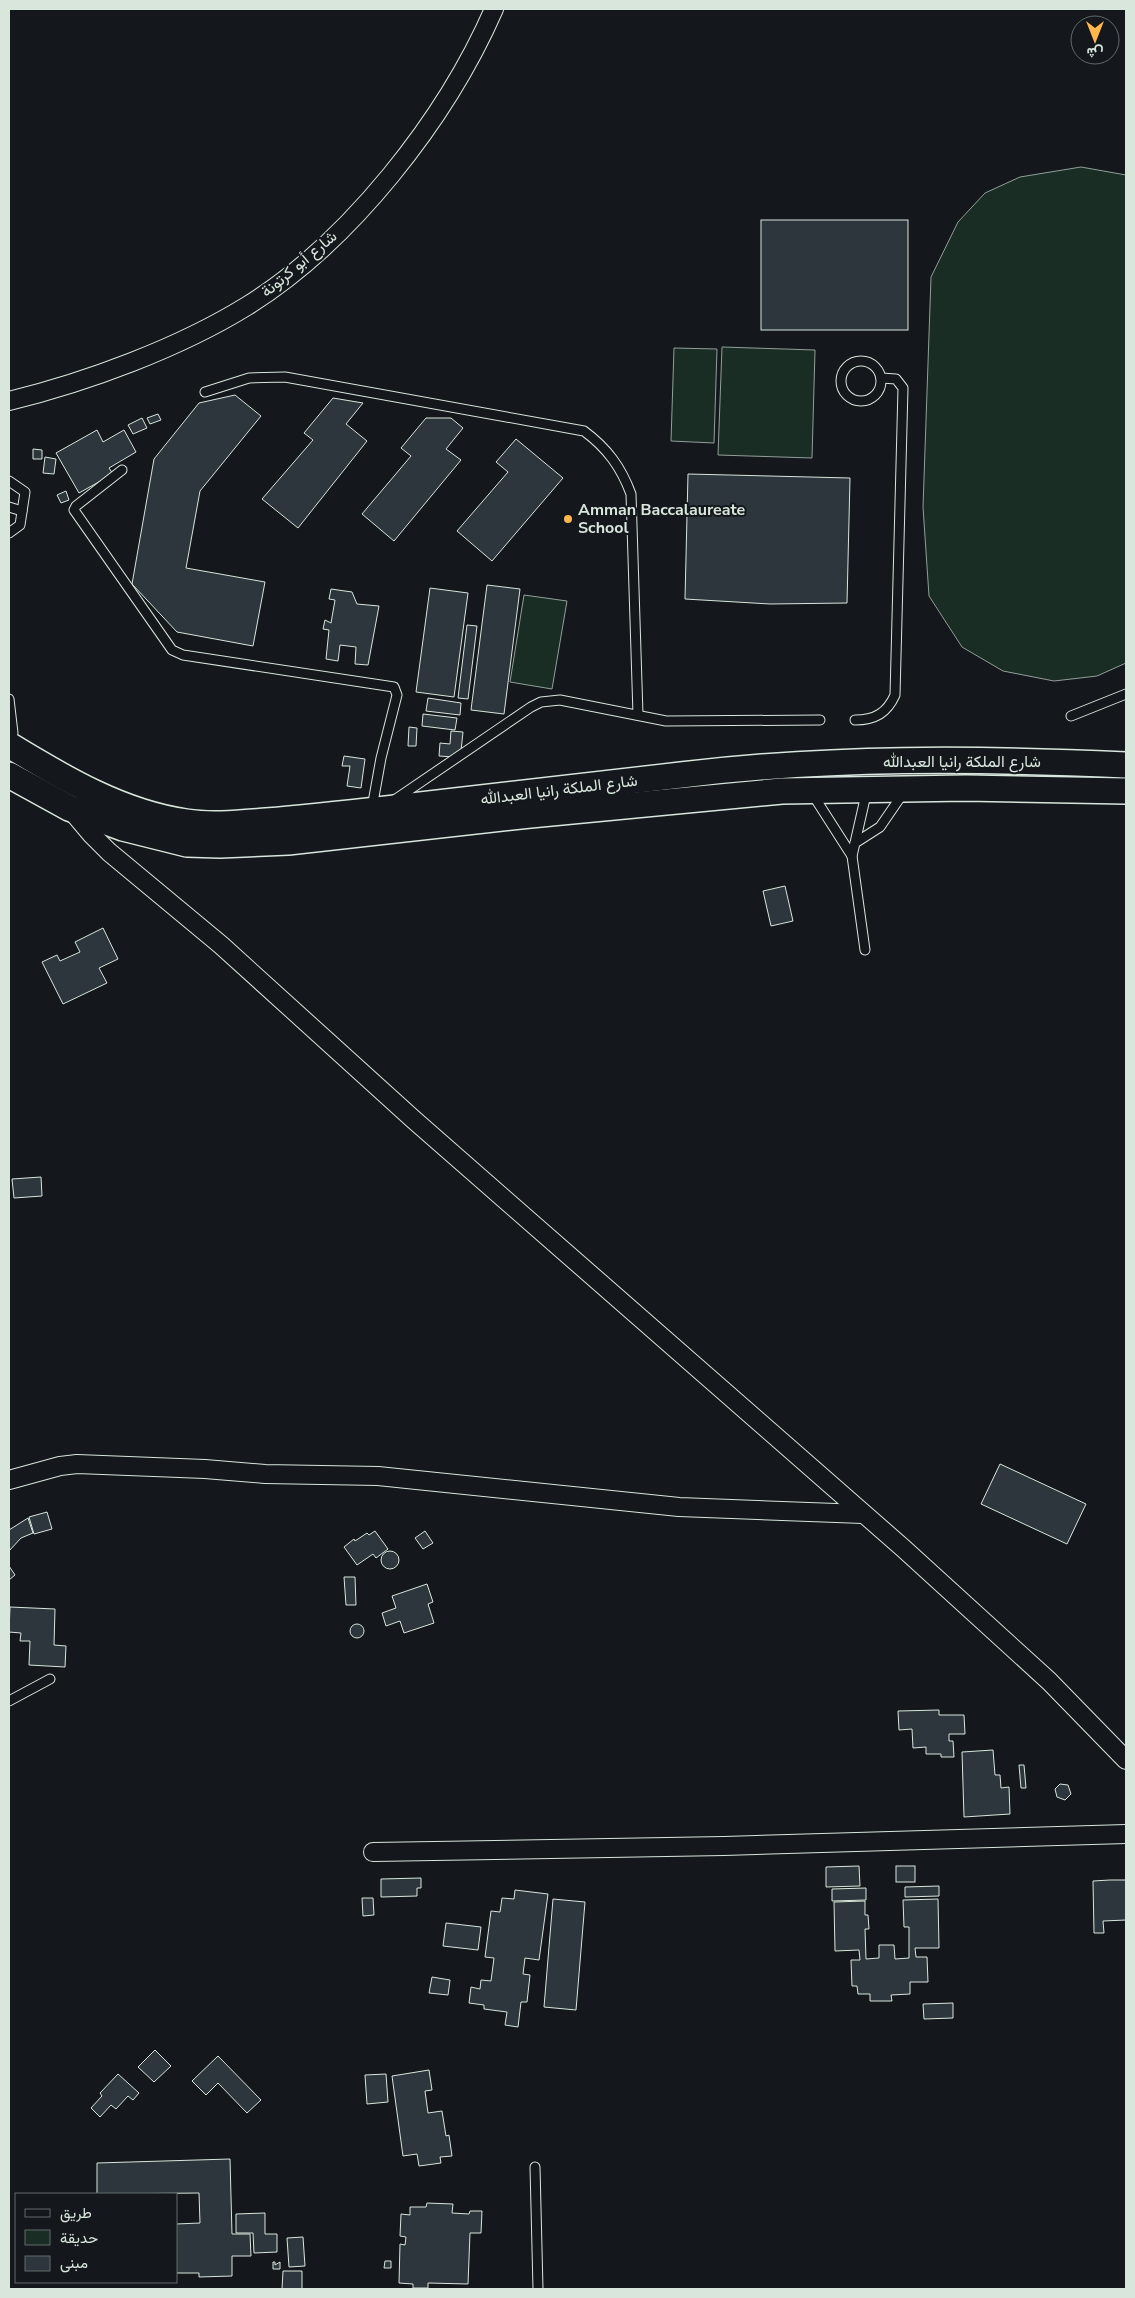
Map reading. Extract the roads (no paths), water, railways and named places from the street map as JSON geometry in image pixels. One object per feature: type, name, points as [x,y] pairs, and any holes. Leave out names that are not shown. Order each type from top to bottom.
[{"type":"main road","name":"شارع الملكة رانيا العبدالله","points":[[14,740],[58,774],[118,803],[183,822],[246,822],[376,810],[758,767],[903,761],[1007,761],[1126,765]]},
{"type":"main road","name":"شارع الملكة رانيا العبدالله","points":[[14,779],[69,808],[123,828],[165,840],[187,844],[256,845],[540,814],[810,790],[907,788],[1126,791]]},
{"type":"street","name":"شارع أبو كرتونة","points":[[9,401],[77,381],[184,339],[228,317],[273,288],[304,263],[356,213],[411,151],[453,86],[494,9]]},
{"type":"street","points":[[69,808],[92,836],[109,852],[199,926],[413,1119],[863,1514],[1049,1681],[1126,1760]]},
{"type":"street","points":[[9,1480],[60,1466],[77,1464],[204,1469],[266,1474],[378,1476],[679,1507],[863,1514]]},
{"type":"street","points":[[373,1852],[724,1846],[1126,1834]]},
{"type":"lane","points":[[868,362],[874,366],[881,378],[879,390],[875,395],[864,400],[850,397],[842,386],[844,372],[854,363],[868,362]]},
{"type":"lane","points":[[205,392],[249,378],[285,377],[584,431],[617,464],[632,494],[638,716]]},
{"type":"lane","points":[[855,720],[868,720],[875,717],[887,708],[895,695],[903,388],[896,379],[881,378]]},
{"type":"lane","points":[[122,470],[76,506],[75,512],[172,650],[184,656],[394,687],[398,695],[381,758],[376,810]]},
{"type":"lane","points":[[9,480],[26,492],[20,525],[9,533]]},
{"type":"lane","points":[[9,506],[22,511]]},
{"type":"lane","points":[[1071,716],[1126,694]]},
{"type":"lane","points":[[9,699],[14,740]]},
{"type":"lane","points":[[376,810],[541,702],[567,701],[666,721],[820,720]]},
{"type":"lane","points":[[865,950],[852,856],[867,788]]},
{"type":"lane","points":[[855,843],[880,827],[907,788]]},
{"type":"lane","points":[[810,790],[852,856]]},
{"type":"lane","points":[[9,1701],[50,1679]]},
{"type":"lane","points":[[535,2167],[538,2289]]},
{"type":"place","name":"Amman Baccalaureate School","points":[[568,519]]}]
